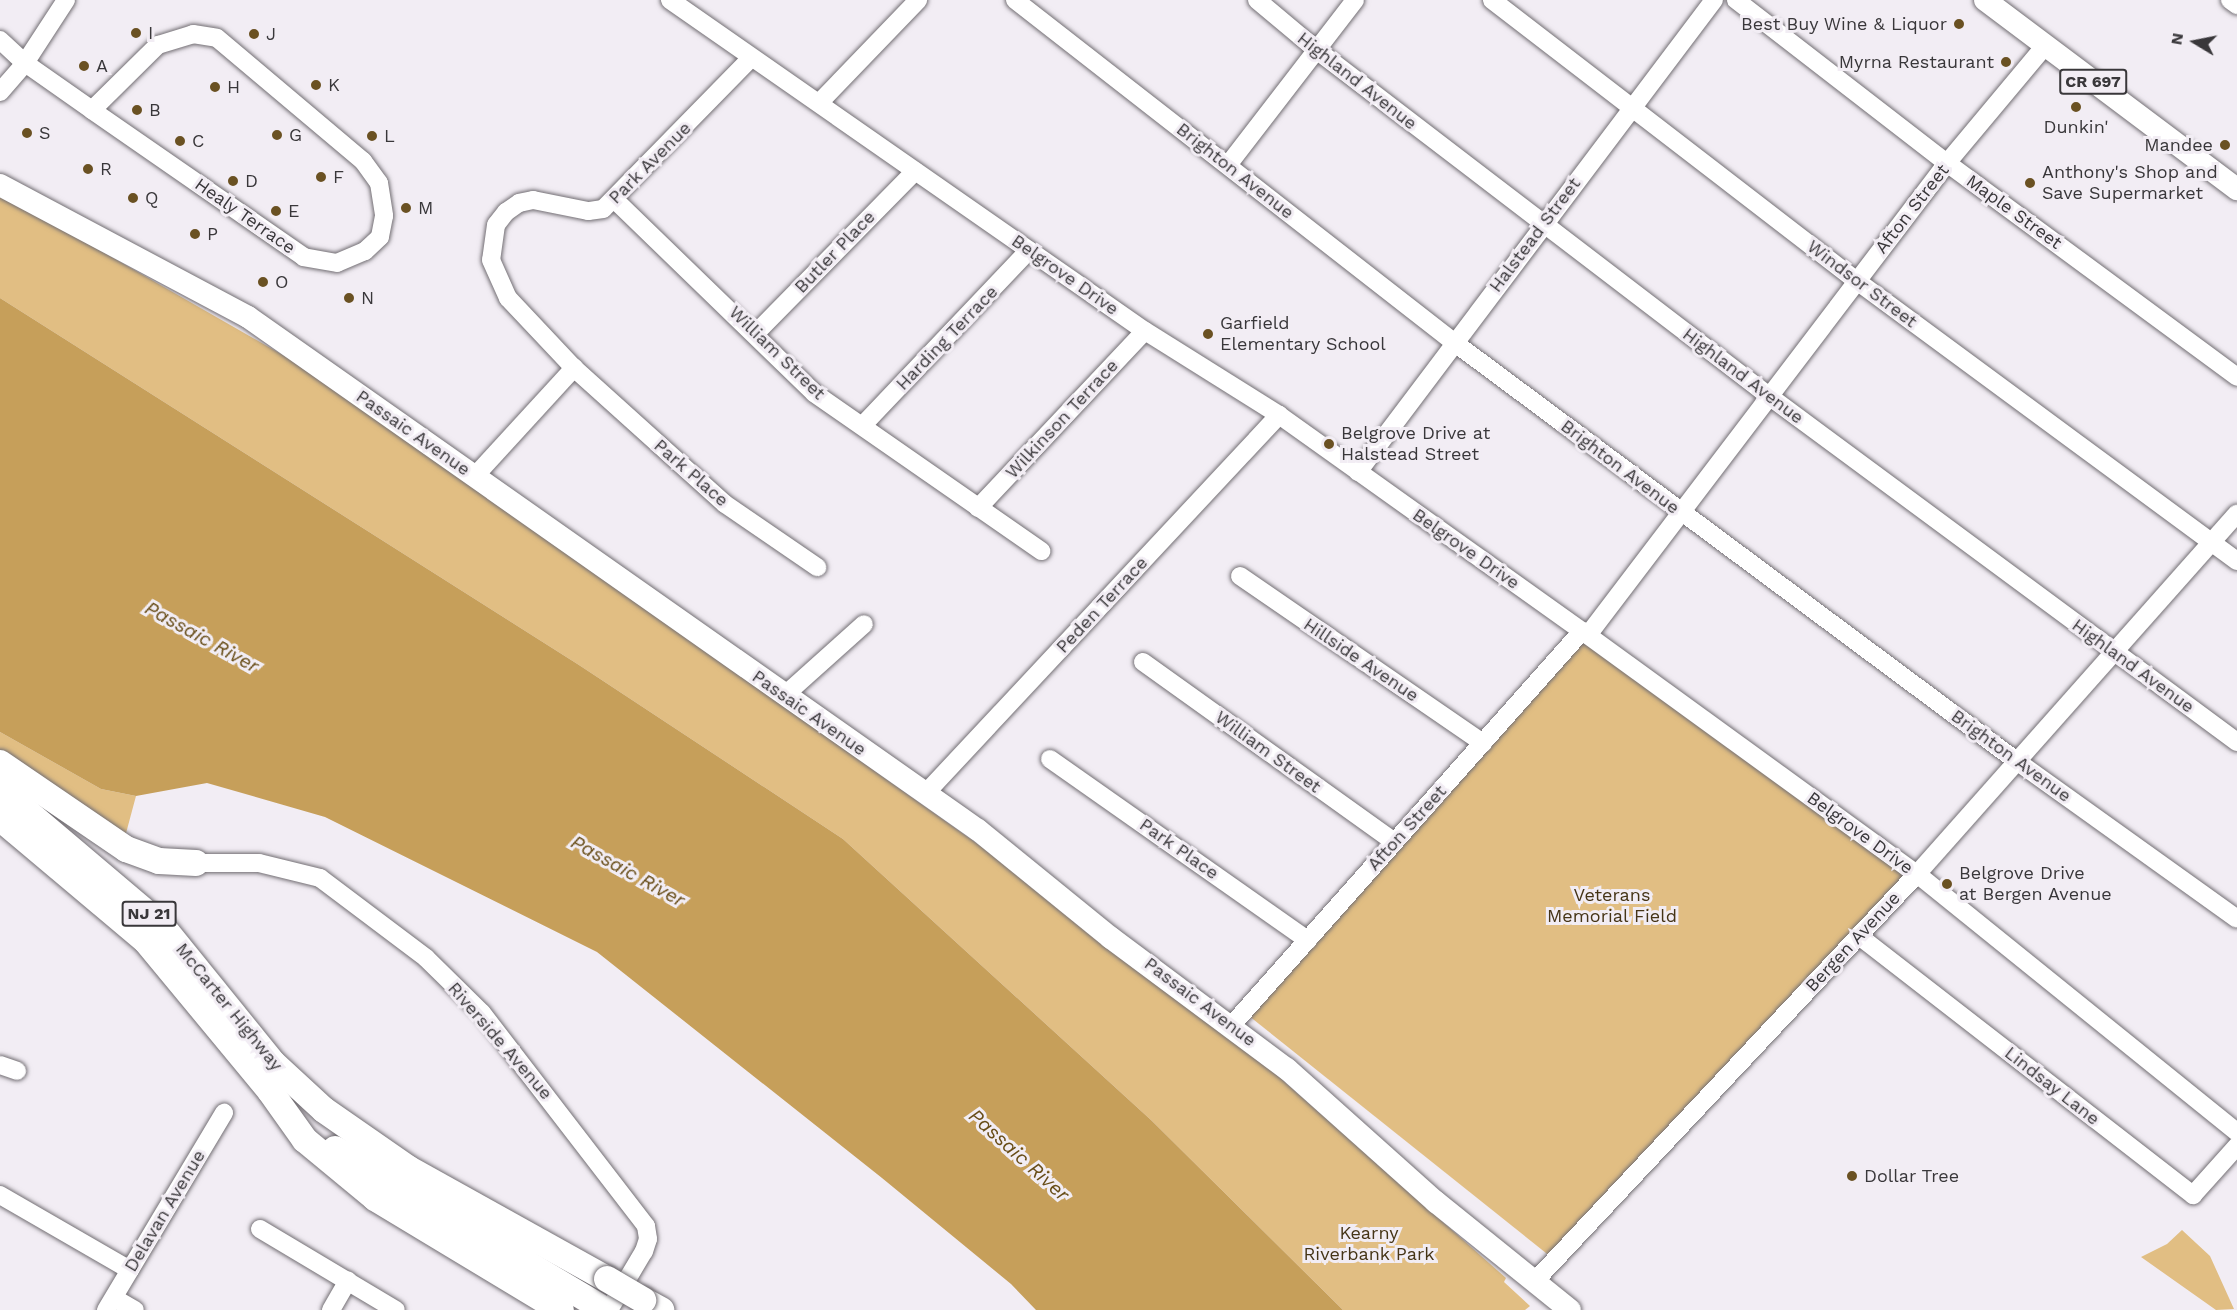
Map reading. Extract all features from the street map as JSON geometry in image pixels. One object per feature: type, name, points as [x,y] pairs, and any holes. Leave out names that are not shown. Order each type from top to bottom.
[{"type":"highway","points":[[0,764],[126,849],[159,861],[196,863]]},
{"type":"highway","name":"McCarter Highway","points":[[0,789],[162,926],[273,1063],[324,1110],[409,1169],[652,1305]]},
{"type":"highway","name":"NJ 21","points":[[0,818],[146,941],[232,1049],[270,1091]]},
{"type":"highway","points":[[270,1091],[304,1140],[382,1202],[561,1310]]},
{"type":"highway","name":"McCarter Highway","points":[[270,1091],[339,1152],[602,1308]]},
{"type":"main road","name":"CR 697","points":[[1985,0],[2237,189]]},
{"type":"main road","name":"Passaic Avenue","points":[[0,185],[248,317],[925,794],[1232,1025],[1534,1282],[1570,1310]]},
{"type":"street","points":[[0,93],[25,63],[66,0]]},
{"type":"street","name":"Belgrove Drive","points":[[670,0],[1145,330],[1279,415],[1585,633],[1917,874],[2237,1132]]},
{"type":"street","points":[[819,103],[918,0]]},
{"type":"street","name":"Brighton Avenue","points":[[1015,0],[1455,343],[2018,762],[2237,919]]},
{"type":"street","name":"Highland Avenue","points":[[1257,0],[1318,51],[1542,225],[2114,653],[2237,742]]},
{"type":"street","points":[[1228,165],[1355,0]]},
{"type":"street","name":"Windsor Street","points":[[1492,0],[1857,281],[2237,561]]},
{"type":"street","name":"Halstead Street","points":[[1358,472],[1542,225],[1714,0]]},
{"type":"street","name":"Maple Street","points":[[1736,0],[1947,163],[2237,377]]},
{"type":"street","points":[[2230,0],[2237,5]]},
{"type":"street","name":"Healy Terrace","points":[[0,40],[25,63],[304,257],[337,263],[365,251],[380,237],[384,216],[379,183],[363,161],[217,38],[193,34],[158,45],[93,110]]},
{"type":"street","name":"Afton Street","points":[[1232,1025],[1483,743],[1585,633],[1681,512],[1947,163],[2045,46]]},
{"type":"street","name":"Park Avenue","points":[[574,368],[502,290],[491,261],[496,225],[519,203],[550,202],[588,211],[603,209],[615,200],[751,58]]},
{"type":"street","name":"Butler Place","points":[[756,333],[915,171]]},
{"type":"street","name":"William Street","points":[[615,200],[756,333],[814,393],[1041,551]]},
{"type":"street","name":"Harding Terrace","points":[[863,425],[1029,250]]},
{"type":"street","name":"Wilkinson Terrace","points":[[978,508],[1145,330]]},
{"type":"street","points":[[475,476],[574,368]]},
{"type":"street","name":"Park Place","points":[[574,368],[725,504],[817,567]]},
{"type":"street","name":"Peden Terrace","points":[[925,794],[1279,415]]},
{"type":"street","name":"Bergen Avenue","points":[[1534,1282],[1917,874],[2237,514]]},
{"type":"street","name":"Hillside Avenue","points":[[1240,576],[1483,743]]},
{"type":"street","points":[[785,695],[864,624]]},
{"type":"street","name":"William Street","points":[[1143,662],[1394,842]]},
{"type":"street","name":"Park Place","points":[[1050,759],[1308,940]]},
{"type":"street","name":"Riverside Avenue","points":[[196,863],[259,863],[320,878],[426,958],[506,1042],[648,1232],[644,1251],[602,1308]]},
{"type":"street","name":"Lindsay Lane","points":[[1859,936],[2193,1195],[2237,1146]]},
{"type":"street","name":"Delavan Avenue","points":[[110,1304],[224,1113]]},
{"type":"street","points":[[0,1195],[130,1270]]},
{"type":"street","points":[[260,1229],[396,1310]]},
{"type":"street","points":[[331,1310],[348,1281]]},
{"type":"street","points":[[110,1304],[135,1310]]},
{"type":"green space","name":"Kearny Riverbank Park","points":[[0,193],[314,373],[1038,887],[1218,1023],[1506,1278],[1504,1282],[1530,1306],[1525,1310],[1343,1310],[1151,1120],[843,839],[579,665],[0,298]]},
{"type":"green space","name":"Veterans Memorial Field","points":[[1580,634],[1922,876],[1556,1261],[1244,1012]]},
{"type":"green space","points":[[0,732],[101,789],[136,796],[125,837],[0,752]]},
{"type":"green space","points":[[2182,1230],[2210,1256],[2234,1309],[2216,1310],[2141,1257],[2167,1244]]},
{"type":"water","name":"Passaic River","points":[[0,298],[579,665],[843,839],[1151,1120],[1343,1310],[1036,1310],[1011,1284],[882,1178],[597,952],[325,817],[207,783],[136,796],[101,789],[0,732]]},
{"type":"place","name":"Best Buy Wine & Liquor","points":[[1959,24]]},
{"type":"place","name":"I","points":[[136,33]]},
{"type":"place","name":"J","points":[[254,34]]},
{"type":"place","name":"Myrna Restaurant","points":[[2006,62]]},
{"type":"place","name":"A","points":[[84,66]]},
{"type":"place","name":"K","points":[[316,85]]},
{"type":"place","name":"H","points":[[215,87]]},
{"type":"place","name":"Dunkin'","points":[[2076,107]]},
{"type":"place","name":"B","points":[[137,110]]},
{"type":"place","name":"S","points":[[27,133]]},
{"type":"place","name":"G","points":[[277,135]]},
{"type":"place","name":"L","points":[[372,136]]},
{"type":"place","name":"C","points":[[180,141]]},
{"type":"place","name":"Mandee","points":[[2225,145]]},
{"type":"place","name":"R","points":[[88,169]]},
{"type":"place","name":"F","points":[[321,177]]},
{"type":"place","name":"D","points":[[233,181]]},
{"type":"place","name":"Anthony's Shop and Save Supermarket","points":[[2030,183]]},
{"type":"place","name":"Q","points":[[133,198]]},
{"type":"place","name":"M","points":[[406,208]]},
{"type":"place","name":"E","points":[[276,211]]},
{"type":"place","name":"P","points":[[195,234]]},
{"type":"place","name":"O","points":[[263,282]]},
{"type":"place","name":"N","points":[[349,298]]},
{"type":"place","name":"Garfield Elementary School","points":[[1208,334]]},
{"type":"place","name":"Belgrove Drive at Halstead Street","points":[[1329,444]]},
{"type":"place","name":"Belgrove Drive at Bergen Avenue","points":[[1947,884]]},
{"type":"place","name":"Dollar Tree","points":[[1852,1176]]}]
